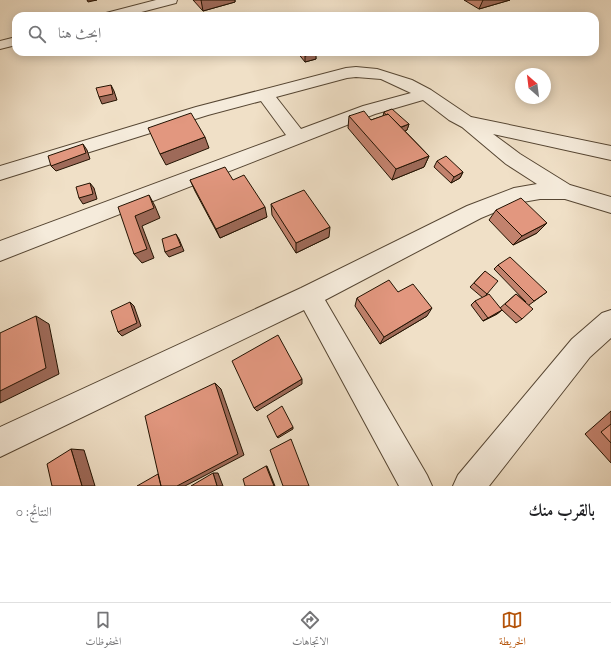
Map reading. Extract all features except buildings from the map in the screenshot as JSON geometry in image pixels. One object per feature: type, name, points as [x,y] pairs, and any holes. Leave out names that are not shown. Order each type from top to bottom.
[{"type":"street","points":[[126,12],[171,0]]},
{"type":"street","points":[[0,45],[12,42]]},
{"type":"street","points":[[0,174],[202,111],[346,72],[359,70],[386,75],[425,94],[448,112],[466,122],[514,159],[565,191],[611,205]]},
{"type":"street","points":[[265,94],[298,138]]},
{"type":"street","points":[[0,251],[369,110],[425,94]]},
{"type":"street","points":[[466,122],[611,153]]},
{"type":"street","points":[[0,442],[309,296],[480,209],[514,196],[540,191],[565,191]]},
{"type":"street","points":[[309,296],[416,486]]},
{"type":"street","points":[[469,486],[581,348],[611,322]]}]
